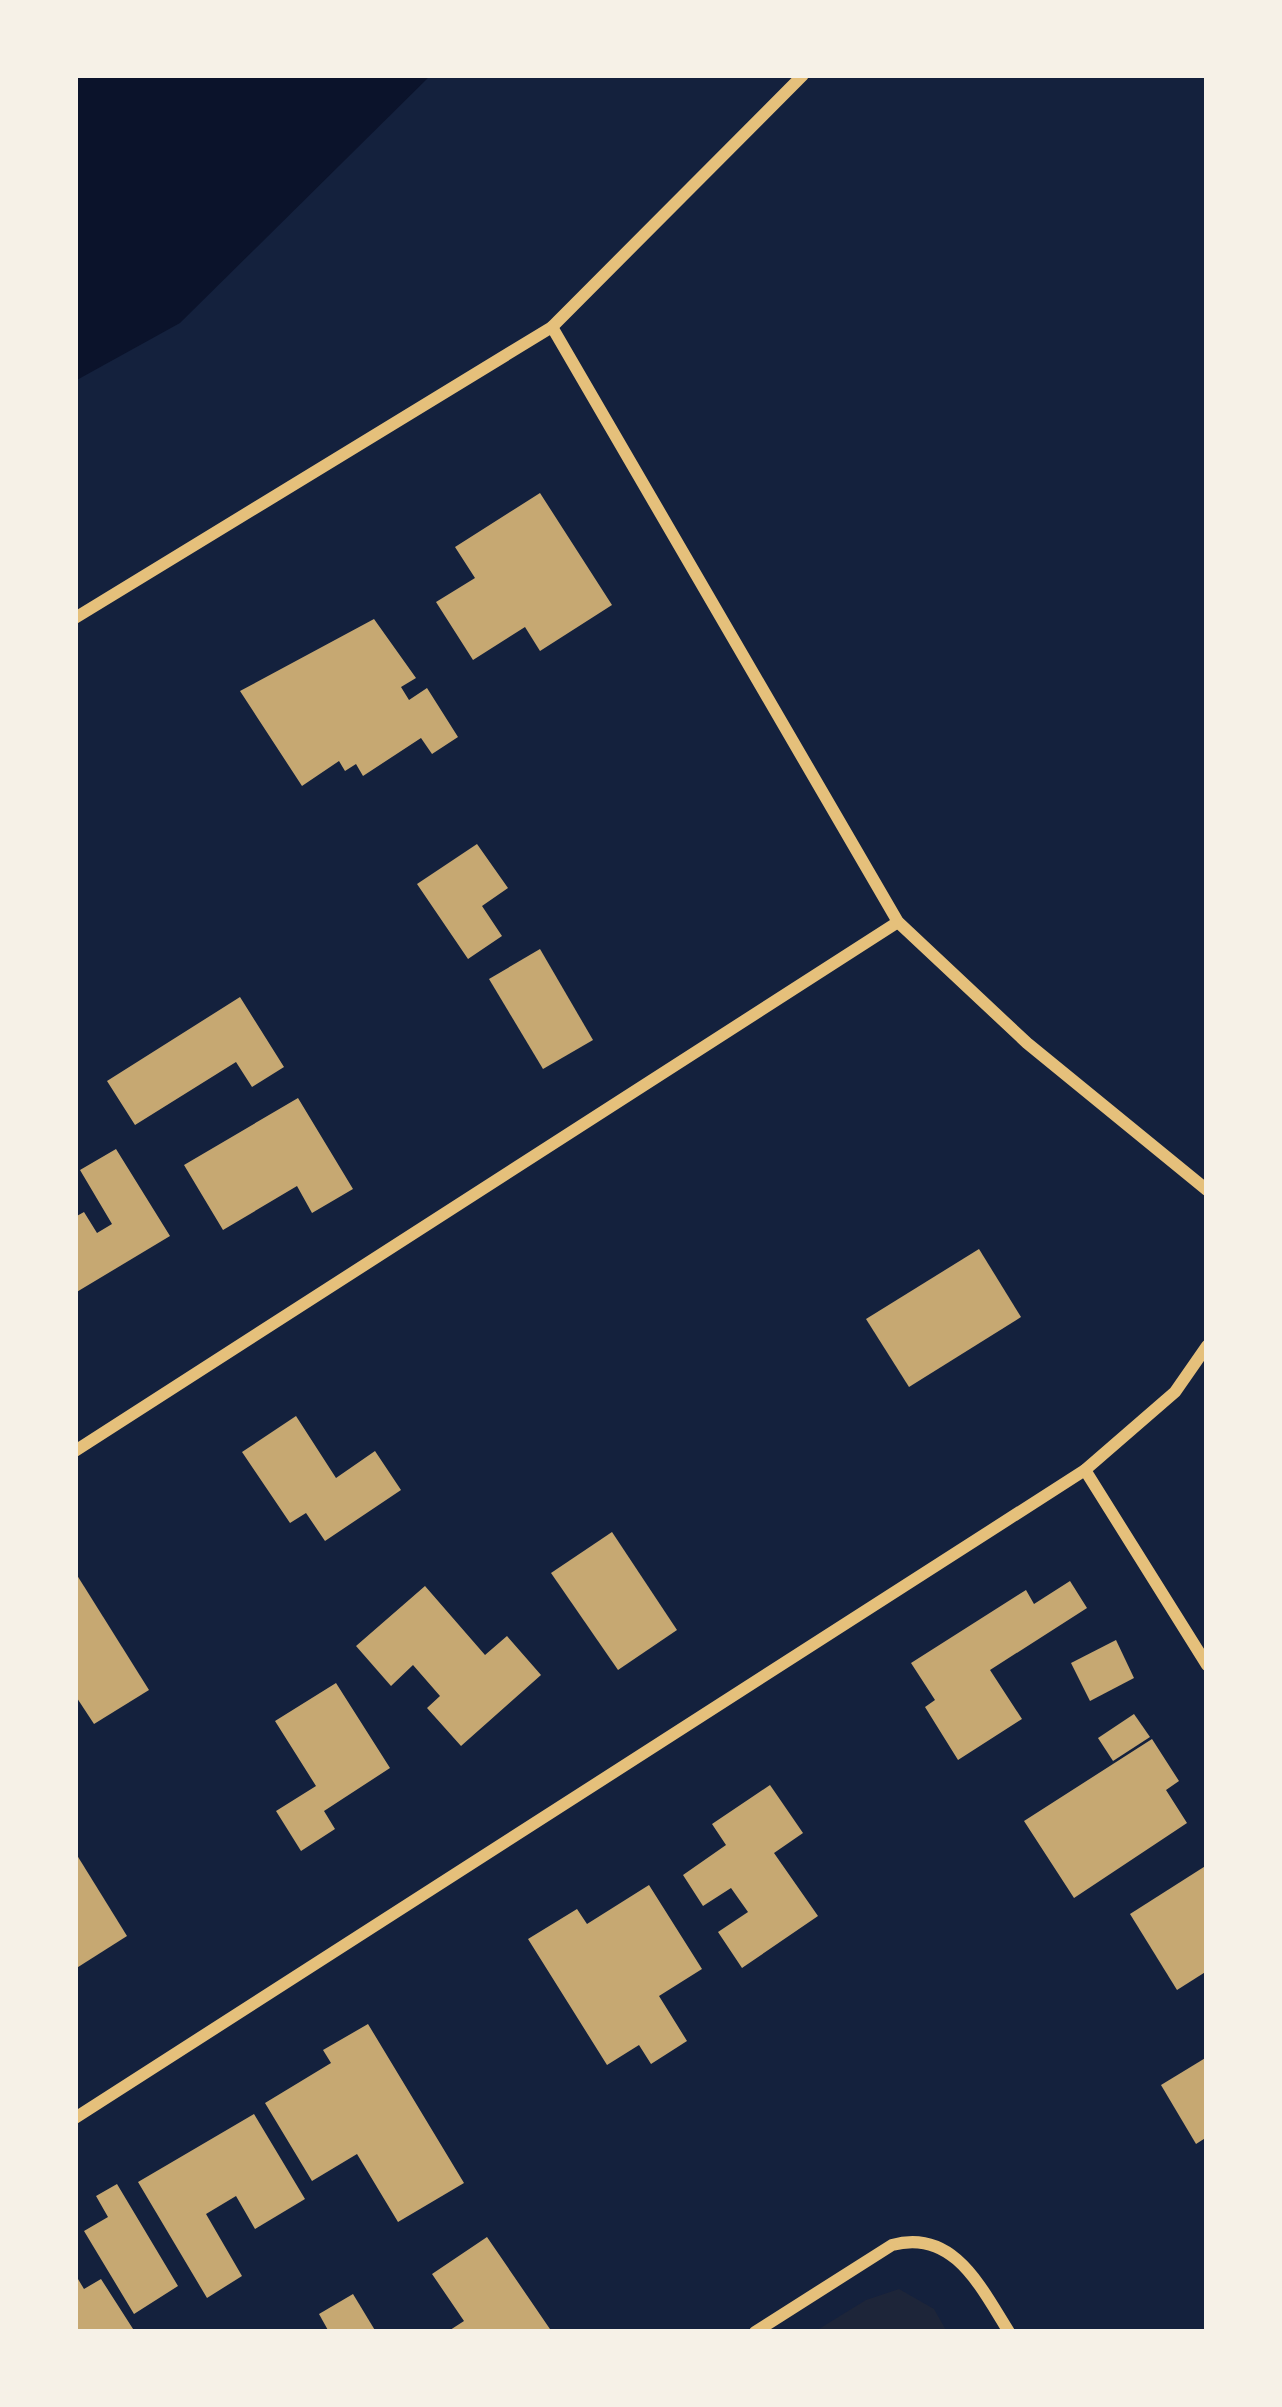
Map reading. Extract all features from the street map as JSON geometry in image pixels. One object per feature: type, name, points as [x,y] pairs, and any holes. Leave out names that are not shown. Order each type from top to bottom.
[{"type":"street","points":[[75,618],[551,327],[803,75]]},
{"type":"street","points":[[551,327],[898,922],[1027,1043],[1207,1190]]},
{"type":"street","points":[[75,1451],[898,922]]},
{"type":"street","points":[[75,2117],[1085,1470],[1175,1392],[1207,1346]]},
{"type":"street","points":[[1085,1470],[1207,1665]]},
{"type":"street","points":[[755,2332],[892,2245],[910,2240],[934,2245],[965,2265],[1009,2332]]},
{"type":"shaded area","points":[[75,75],[431,75],[180,323],[75,381]]},
{"type":"shaded area","points":[[899,2289],[934,2309],[947,2332],[814,2332],[866,2300]]},
{"type":"building","points":[[540,493],[612,605],[540,651],[525,627],[473,660],[436,602],[475,578],[455,547]]},
{"type":"building","points":[[374,619],[416,678],[401,687],[409,700],[427,688],[458,737],[432,754],[421,738],[363,776],[356,764],[345,771],[339,761],[302,786],[240,691]]},
{"type":"building","points":[[477,844],[508,888],[482,906],[502,936],[468,959],[417,884]]},
{"type":"building","points":[[540,949],[593,1040],[543,1069],[489,979]]},
{"type":"building","points":[[240,997],[284,1067],[252,1087],[236,1062],[135,1125],[107,1081]]},
{"type":"building","points":[[298,1098],[353,1189],[312,1213],[297,1186],[223,1230],[184,1165]]},
{"type":"building","points":[[116,1149],[170,1236],[75,1293],[75,1217],[84,1212],[97,1233],[112,1224],[80,1170]]},
{"type":"building","points":[[979,1249],[1021,1317],[909,1387],[866,1319]]},
{"type":"building","points":[[296,1416],[336,1478],[375,1451],[401,1490],[325,1541],[306,1513],[290,1523],[242,1452]]},
{"type":"building","points":[[612,1532],[677,1630],[618,1670],[551,1573]]},
{"type":"building","points":[[75,1572],[149,1690],[94,1724],[75,1695]]},
{"type":"building","points":[[1070,1581],[1087,1608],[990,1670],[1022,1719],[958,1760],[925,1707],[935,1700],[911,1663],[1026,1590],[1034,1604]]},
{"type":"building","points":[[425,1586],[485,1655],[507,1636],[541,1675],[461,1746],[427,1708],[440,1696],[413,1665],[391,1686],[356,1646]]},
{"type":"building","points":[[1116,1640],[1134,1678],[1090,1701],[1071,1663]]},
{"type":"building","points":[[336,1683],[390,1768],[324,1811],[335,1829],[301,1851],[276,1811],[316,1786],[275,1721]]},
{"type":"building","points":[[1134,1714],[1150,1737],[1113,1761],[1098,1738]]},
{"type":"building","points":[[1152,1739],[1179,1781],[1166,1790],[1187,1823],[1074,1898],[1024,1821]]},
{"type":"building","points":[[770,1785],[803,1833],[774,1853],[818,1916],[742,1968],[718,1932],[748,1912],[731,1888],[703,1906],[683,1875],[726,1845],[712,1824]]},
{"type":"building","points":[[75,1852],[127,1936],[75,1969]]},
{"type":"building","points":[[1207,1865],[1207,1971],[1177,1990],[1130,1914]]},
{"type":"building","points":[[649,1885],[702,1969],[659,1996],[687,2041],[651,2064],[639,2045],[607,2065],[528,1939],[577,1909],[587,1924]]},
{"type":"building","points":[[368,2024],[464,2183],[398,2222],[357,2154],[312,2181],[265,2103],[331,2063],[323,2050]]},
{"type":"building","points":[[1207,2057],[1207,2137],[1196,2144],[1161,2085]]},
{"type":"building","points":[[254,2114],[305,2199],[255,2229],[236,2196],[206,2214],[242,2276],[207,2298],[138,2182]]},
{"type":"building","points":[[117,2184],[178,2286],[134,2314],[84,2231],[108,2217],[96,2196]]},
{"type":"building","points":[[487,2237],[552,2332],[447,2332],[464,2321],[432,2274]]},
{"type":"building","points":[[75,2274],[84,2289],[101,2279],[135,2332],[75,2332]]},
{"type":"building","points":[[353,2294],[376,2332],[329,2332],[319,2314]]}]
